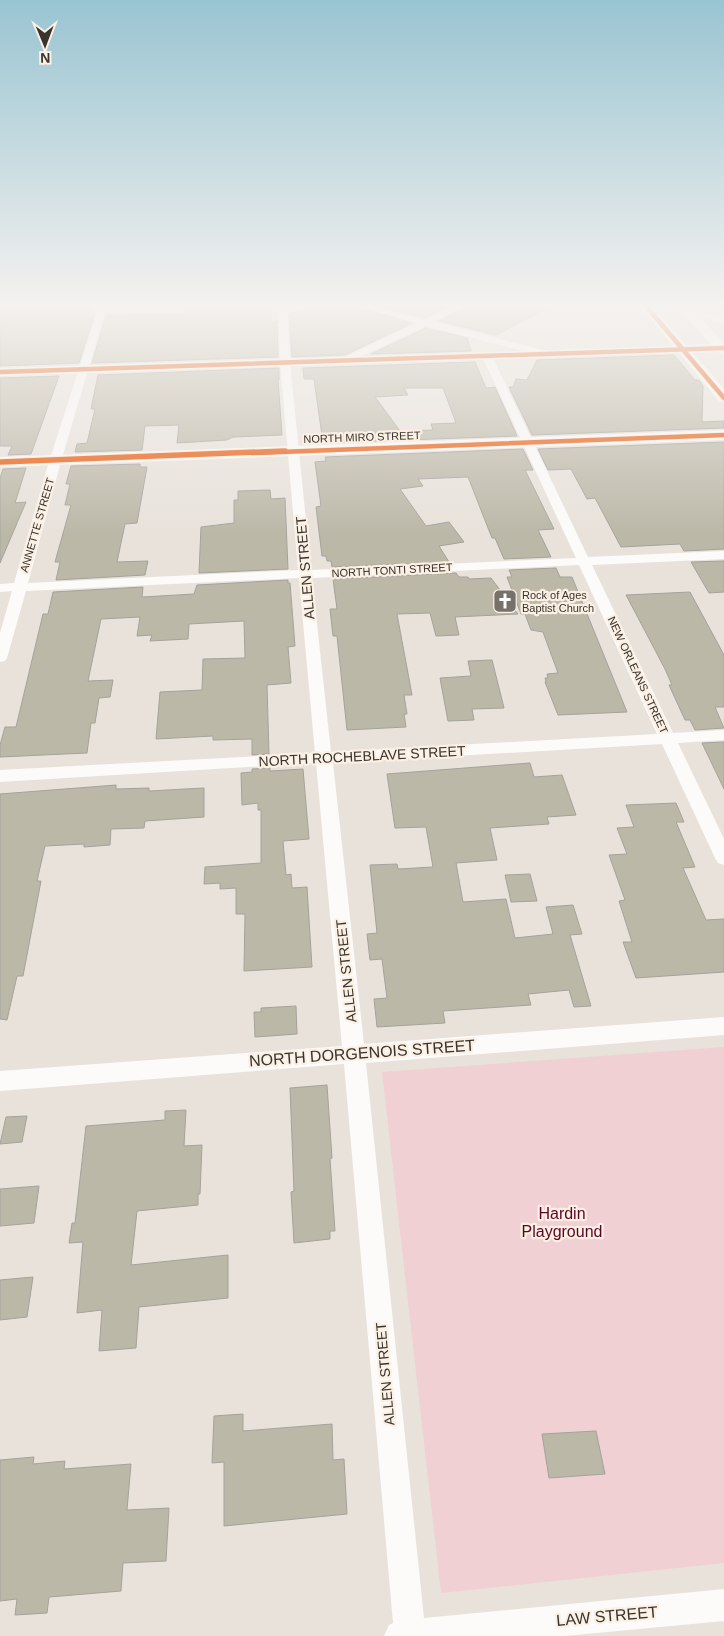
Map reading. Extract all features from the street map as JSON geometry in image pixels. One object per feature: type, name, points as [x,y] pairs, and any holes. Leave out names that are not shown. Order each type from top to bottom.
[{"type":"street","name":"ANNETTE STREET","points":[[0,658],[55,460],[81,382]]},
{"type":"street","name":"ALLEN STREET","points":[[288,382],[305,574],[354,1054],[407,1636]]},
{"type":"street","name":"NEW ORLEANS STREET","points":[[500,382],[724,858]]},
{"type":"street","points":[[711,382],[724,398]]},
{"type":"street","name":"NORTH MIRO STREET","points":[[0,462],[724,434]]},
{"type":"street","name":"NORTH TONTI STREET","points":[[0,588],[724,555]]},
{"type":"street","name":"NORTH ROCHEBLAVE STREET","points":[[0,776],[724,735]]},
{"type":"street","name":"NORTH DORGENOIS STREET","points":[[0,1081],[724,1026]]},
{"type":"street","name":"LAW STREET","points":[[407,1636],[724,1605]]},
{"type":"green space","name":"Hardin Playground","points":[[724,1047],[724,1563],[441,1593],[382,1072]]},
{"type":"building","points":[[0,382],[57,382],[31,454],[8,455],[12,446],[0,446]]},
{"type":"building","points":[[96,382],[278,382],[282,435],[233,437],[227,440],[177,443],[179,425],[145,426],[142,450],[75,452],[77,444],[87,443],[95,409],[91,409]]},
{"type":"building","points":[[314,382],[484,382],[486,388],[495,387],[517,436],[323,443]],"holes":[[[404,388],[443,388],[456,423],[431,424],[433,430],[400,431],[375,397],[408,395]]]},
{"type":"building","points":[[515,382],[701,382],[703,386],[702,422],[724,421],[724,428],[532,435],[509,387],[513,387]]},
{"type":"building","points":[[724,442],[724,549],[684,551],[680,544],[621,547],[595,498],[587,499],[571,469],[548,470],[538,449]]},
{"type":"building","points":[[523,449],[533,470],[525,470],[554,529],[538,530],[551,557],[504,559],[495,538],[492,538],[468,477],[418,479],[423,486],[400,489],[426,526],[449,522],[464,542],[439,546],[449,562],[332,567],[331,561],[327,561],[326,556],[322,556],[316,507],[321,506],[315,462],[326,461],[325,457]]},
{"type":"building","points":[[140,464],[140,467],[147,467],[137,523],[125,524],[117,562],[148,561],[145,575],[56,580],[60,562],[55,562],[71,505],[65,505],[70,484],[66,484],[71,466]]},
{"type":"building","points":[[26,468],[15,503],[26,502],[0,563],[0,478],[3,469]]},
{"type":"building","points":[[270,490],[271,499],[285,498],[288,569],[199,573],[201,527],[234,523],[234,500],[238,500],[238,491]]},
{"type":"building","points":[[724,561],[724,592],[709,593],[691,562]]},
{"type":"building","points":[[556,568],[560,577],[572,577],[627,712],[558,715],[545,678],[548,678],[547,674],[558,673],[543,632],[531,630],[525,614],[521,614],[507,577],[512,577],[509,570]]},
{"type":"building","points":[[456,573],[459,577],[468,577],[469,579],[491,578],[518,614],[455,617],[459,635],[436,636],[430,613],[397,614],[412,695],[404,695],[407,714],[404,714],[406,727],[347,730],[337,636],[333,636],[330,609],[337,609],[333,579]]},
{"type":"building","points":[[288,580],[288,583],[290,583],[295,646],[288,647],[291,683],[267,685],[269,754],[252,755],[252,739],[213,740],[213,736],[156,739],[160,692],[202,690],[203,659],[245,658],[244,621],[189,624],[188,639],[150,641],[152,635],[137,636],[140,617],[101,619],[88,681],[113,680],[110,697],[99,698],[95,723],[91,723],[87,753],[0,757],[0,745],[5,727],[16,727],[43,614],[48,614],[53,592],[143,587],[142,597],[194,594],[197,585]]},
{"type":"building","points":[[690,592],[724,655],[724,707],[715,707],[724,728],[695,730],[690,720],[685,720],[669,685],[672,685],[665,669],[626,595]]},
{"type":"building","points":[[492,660],[504,708],[472,709],[474,720],[448,721],[440,678],[471,676],[468,661]]},
{"type":"building","points":[[724,742],[724,789],[702,743]]},
{"type":"building","points":[[530,763],[534,777],[562,775],[576,815],[547,817],[549,824],[490,828],[497,860],[456,863],[463,902],[506,899],[515,938],[553,934],[546,907],[573,905],[582,934],[570,935],[591,1006],[574,1007],[569,990],[528,994],[531,1005],[443,1011],[445,1023],[377,1027],[374,999],[387,998],[382,959],[370,960],[367,934],[377,933],[370,865],[397,864],[398,869],[433,867],[426,827],[395,828],[387,774]]},
{"type":"building","points":[[270,768],[270,771],[303,769],[309,839],[283,841],[286,875],[291,874],[292,888],[307,887],[312,967],[244,971],[245,914],[236,914],[236,888],[220,889],[220,883],[204,884],[205,867],[261,863],[261,810],[258,810],[258,803],[242,805],[241,773],[252,772],[252,769]]},
{"type":"building","points":[[116,785],[116,789],[149,788],[149,791],[204,788],[204,817],[145,821],[144,828],[111,829],[110,845],[84,847],[84,844],[45,846],[37,881],[41,881],[23,976],[17,976],[7,1020],[0,1019],[0,794]]},
{"type":"building","points":[[676,803],[684,822],[676,822],[695,867],[683,868],[706,920],[724,919],[724,972],[636,978],[623,942],[632,942],[619,901],[625,900],[609,855],[627,854],[617,828],[634,827],[626,805]]},
{"type":"building","points":[[530,874],[537,901],[511,902],[505,875]]},
{"type":"building","points":[[296,1006],[297,1034],[255,1037],[254,1012],[261,1012],[261,1008]]},
{"type":"building","points":[[327,1085],[335,1231],[330,1231],[330,1239],[294,1243],[291,1192],[294,1191],[290,1088]]},
{"type":"building","points":[[186,1110],[184,1146],[202,1145],[198,1205],[137,1211],[131,1265],[228,1255],[228,1298],[139,1307],[136,1348],[99,1351],[102,1310],[77,1313],[83,1242],[69,1243],[72,1223],[75,1223],[86,1126],[165,1120],[165,1111]]},
{"type":"building","points":[[27,1116],[22,1142],[0,1144],[6,1117]]},
{"type":"building","points":[[39,1186],[34,1223],[0,1226],[0,1189]]},
{"type":"building","points":[[33,1277],[27,1317],[0,1320],[0,1280]]},
{"type":"building","points":[[243,1414],[243,1431],[332,1424],[333,1460],[344,1459],[347,1514],[224,1526],[224,1462],[212,1463],[214,1416]]},
{"type":"building","points":[[596,1431],[605,1474],[549,1478],[542,1434]]},
{"type":"building","points":[[34,1457],[33,1464],[65,1461],[64,1469],[131,1464],[127,1510],[169,1508],[166,1561],[123,1563],[121,1591],[49,1597],[47,1613],[15,1615],[17,1599],[0,1601],[0,1460]]},
{"type":"cycle path","points":[[711,382],[724,398]]},
{"type":"cycle path","points":[[0,462],[724,435]]},
{"type":"place","name":"Rock of Ages Baptist Church","points":[[505,601]]}]
